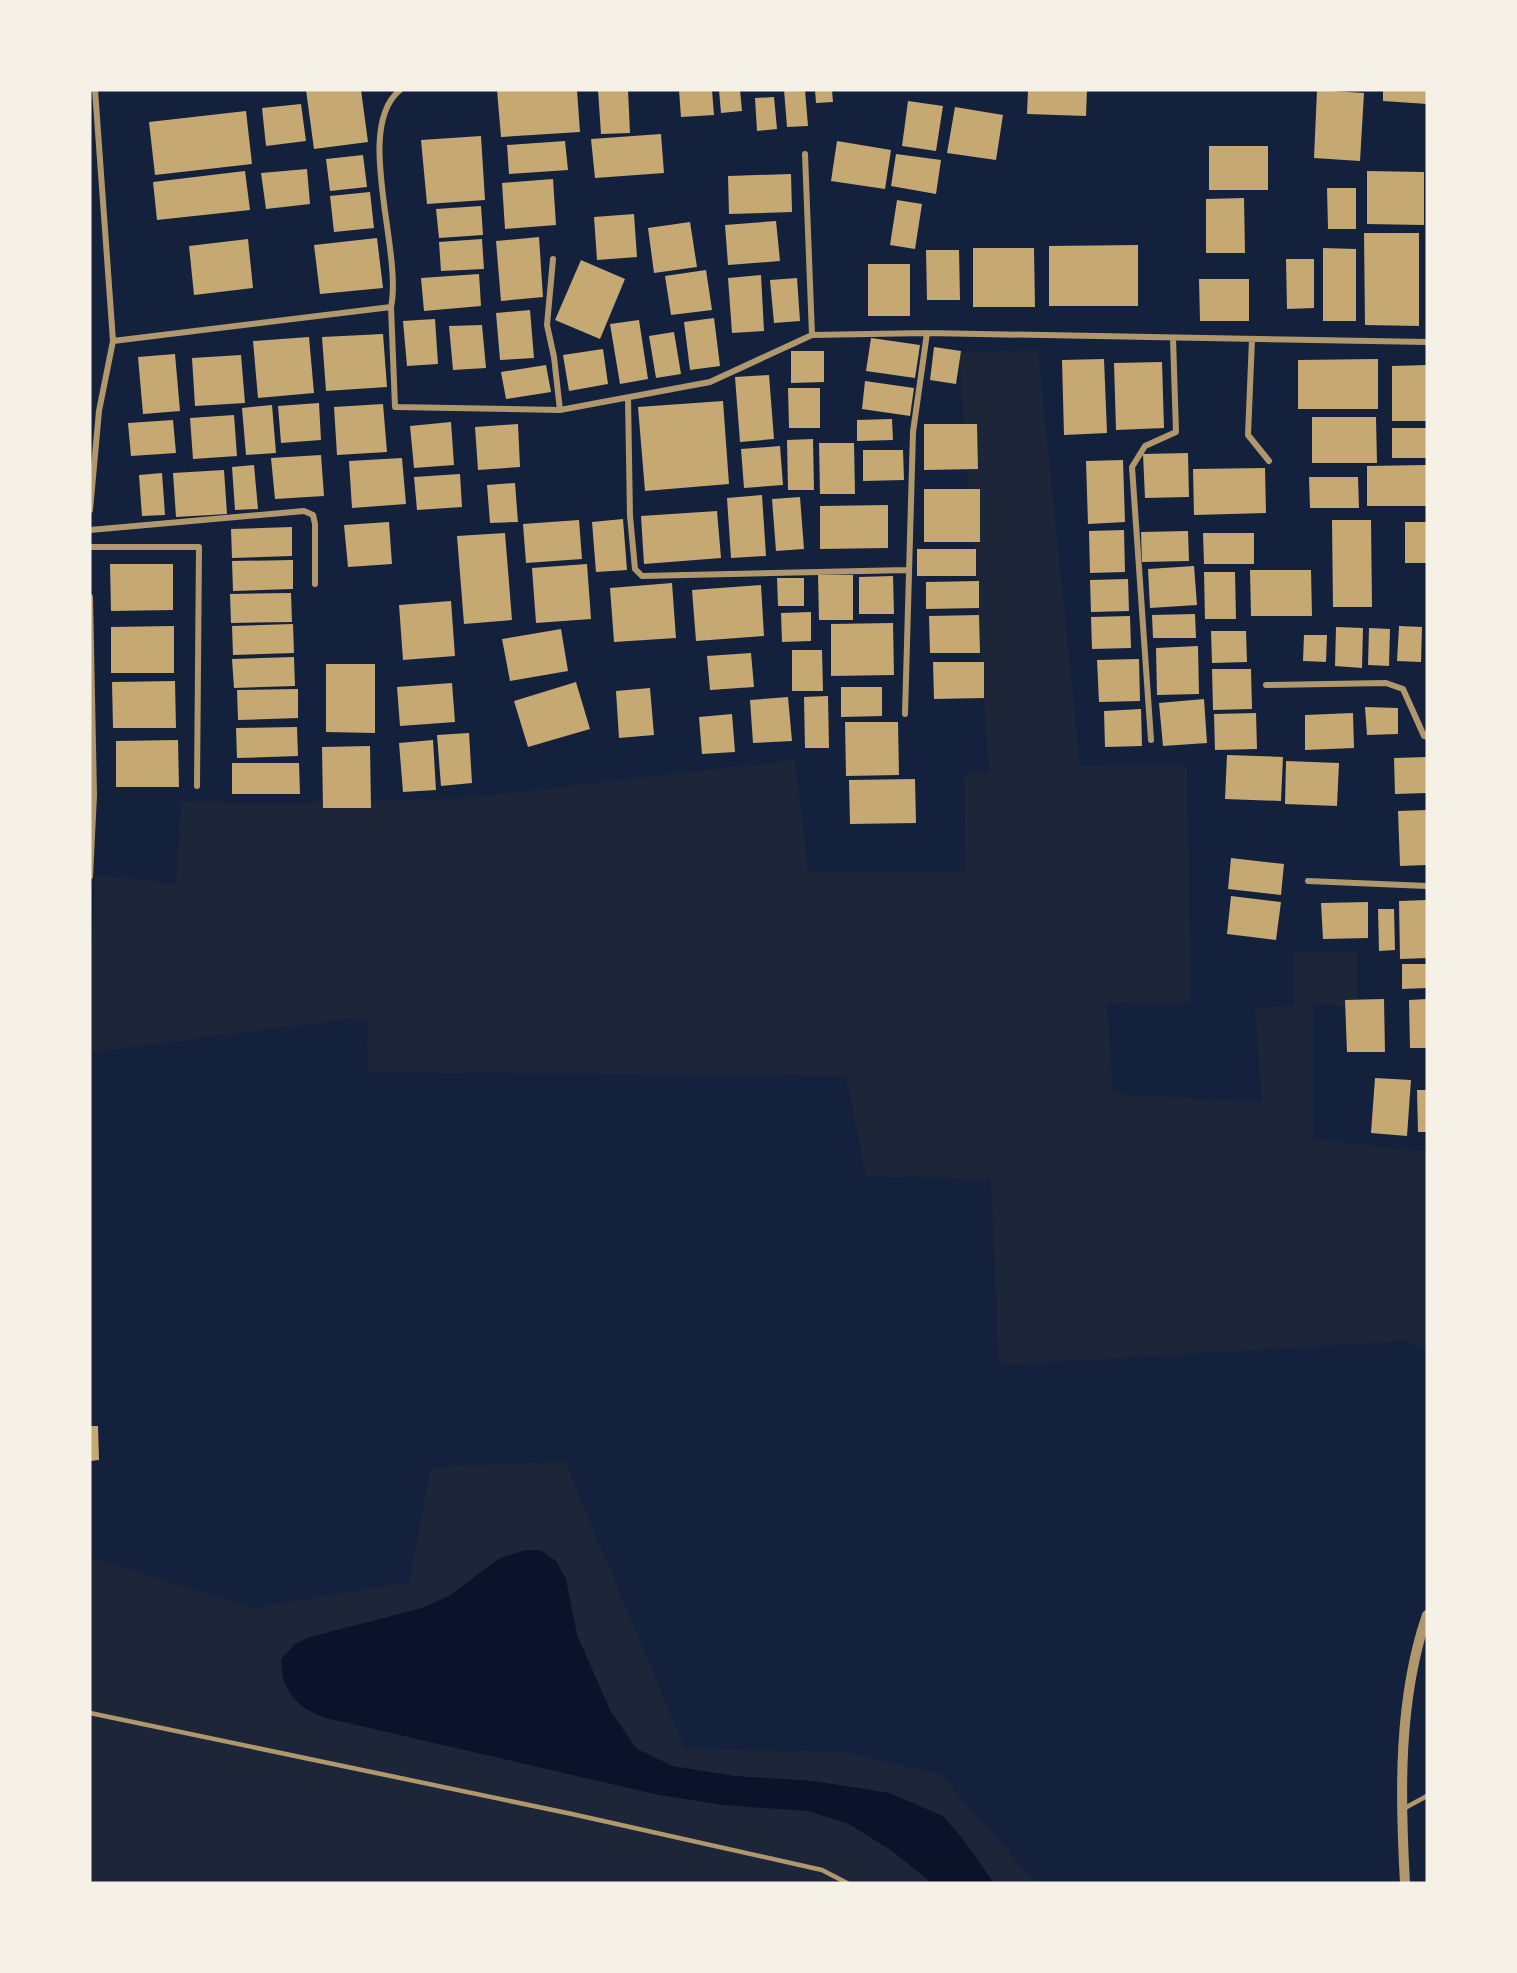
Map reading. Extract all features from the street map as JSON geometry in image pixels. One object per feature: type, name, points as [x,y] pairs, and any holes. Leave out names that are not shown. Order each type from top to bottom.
[{"type":"street","points":[[90,510],[99,411],[113,341],[95,90]]},
{"type":"street","points":[[400,90],[385,106],[380,128],[380,157],[394,285],[391,307],[395,407],[560,410],[710,382],[812,334],[927,333],[1427,342]]},
{"type":"street","points":[[805,154],[812,334]]},
{"type":"street","points":[[553,258],[547,325],[554,357],[560,410]]},
{"type":"street","points":[[113,341],[391,307]]},
{"type":"street","points":[[905,714],[913,432],[927,333]]},
{"type":"street","points":[[1150,740],[1132,467],[1145,446],[1176,432],[1173,338]]},
{"type":"street","points":[[1252,339],[1248,435],[1269,461]]},
{"type":"street","points":[[628,398],[630,516],[635,569],[642,576],[908,570]]},
{"type":"street","points":[[90,411],[99,411]]},
{"type":"street","points":[[90,530],[304,511],[313,515],[315,524],[315,584]]},
{"type":"street","points":[[90,547],[199,547],[197,786]]},
{"type":"street","points":[[90,597],[92,795],[90,876]]},
{"type":"street","points":[[1266,685],[1386,683],[1403,690],[1424,736],[1427,737]]},
{"type":"street","points":[[1308,881],[1427,886]]},
{"type":"street","points":[[1405,1883],[1401,1810],[1407,1707],[1420,1636],[1427,1615]]},
{"type":"lane","points":[[90,1713],[549,1809],[811,1868],[847,1883]]},
{"type":"lane","points":[[1401,1810],[1427,1796]]},
{"type":"shaded area","points":[[1038,350],[1080,766],[1187,765],[1191,1002],[1107,1004],[1113,1094],[1262,1102],[1255,1009],[1294,1006],[1294,952],[1357,952],[1357,1008],[1313,1003],[1314,1139],[1427,1152],[1427,1350],[1406,1341],[999,1365],[991,1179],[866,1176],[846,1076],[368,1072],[367,1017],[90,1052],[90,985],[96,874],[176,884],[181,802],[290,803],[465,798],[795,760],[808,871],[966,871],[964,774],[989,773],[959,353]]},
{"type":"shaded area","points":[[565,1462],[685,1749],[843,1752],[940,1774],[1036,1883],[90,1883],[90,1557],[252,1608],[409,1582],[431,1467]]},
{"type":"shaded area","points":[[525,1550],[540,1550],[556,1561],[566,1579],[577,1635],[611,1712],[637,1749],[673,1766],[735,1776],[813,1781],[889,1793],[943,1816],[994,1883],[932,1883],[892,1851],[849,1824],[808,1811],[723,1805],[659,1795],[326,1718],[299,1703],[288,1689],[284,1680],[281,1659],[295,1644],[310,1637],[422,1608],[449,1596],[500,1558]]},
{"type":"building","points":[[306,90],[361,90],[368,142],[314,149]]},
{"type":"building","points":[[497,90],[577,90],[580,132],[501,137]]},
{"type":"building","points":[[598,90],[628,90],[630,133],[601,134]]},
{"type":"building","points":[[679,90],[712,90],[714,115],[681,117]]},
{"type":"building","points":[[719,90],[740,90],[742,111],[721,113]]},
{"type":"building","points":[[784,90],[805,90],[808,126],[787,127]]},
{"type":"building","points":[[815,90],[832,90],[833,102],[816,103]]},
{"type":"building","points":[[1028,90],[1087,90],[1086,116],[1027,114]]},
{"type":"building","points":[[1317,90],[1364,93],[1360,161],[1314,158]]},
{"type":"building","points":[[1383,90],[1427,90],[1427,104],[1383,101]]},
{"type":"building","points":[[774,97],[777,129],[757,131],[755,98]]},
{"type":"building","points":[[908,101],[943,106],[936,151],[902,146]]},
{"type":"building","points":[[301,104],[306,141],[266,146],[262,108]]},
{"type":"building","points":[[955,107],[1003,115],[996,160],[947,153]]},
{"type":"building","points":[[246,111],[252,164],[155,175],[149,122]]},
{"type":"building","points":[[661,134],[664,173],[595,178],[591,139]]},
{"type":"building","points":[[481,136],[485,200],[427,204],[421,140]]},
{"type":"building","points":[[565,141],[568,170],[509,174],[507,145]]},
{"type":"building","points":[[837,141],[891,150],[885,189],[831,181]]},
{"type":"building","points":[[1209,146],[1268,146],[1268,190],[1209,190]]},
{"type":"building","points":[[896,154],[941,160],[936,194],[891,186]]},
{"type":"building","points":[[363,155],[367,187],[330,191],[326,159]]},
{"type":"building","points":[[307,169],[310,204],[266,209],[261,173]]},
{"type":"building","points":[[245,171],[250,210],[157,220],[153,182]]},
{"type":"building","points":[[1367,171],[1424,172],[1424,225],[1367,224]]},
{"type":"building","points":[[791,174],[792,212],[729,214],[728,176]]},
{"type":"building","points":[[553,179],[556,225],[505,229],[502,183]]},
{"type":"building","points":[[1327,188],[1356,188],[1356,229],[1328,229]]},
{"type":"building","points":[[370,192],[374,228],[334,232],[330,196]]},
{"type":"building","points":[[1244,198],[1245,253],[1206,253],[1206,199]]},
{"type":"building","points":[[897,200],[922,204],[915,249],[890,245]]},
{"type":"building","points":[[481,206],[483,235],[439,238],[436,209]]},
{"type":"building","points":[[634,214],[637,257],[597,260],[594,217]]},
{"type":"building","points":[[776,221],[780,261],[728,265],[725,225]]},
{"type":"building","points":[[690,222],[697,267],[654,273],[648,228]]},
{"type":"building","points":[[1364,233],[1419,233],[1419,326],[1365,325]]},
{"type":"building","points":[[539,237],[543,297],[501,301],[496,241]]},
{"type":"building","points":[[377,238],[383,288],[320,294],[314,245]]},
{"type":"building","points":[[248,239],[253,288],[194,295],[189,246]]},
{"type":"building","points":[[482,239],[484,269],[441,271],[439,242]]},
{"type":"building","points":[[1138,245],[1138,306],[1049,306],[1049,246]]},
{"type":"building","points":[[973,248],[1034,248],[1035,307],[973,307]]},
{"type":"building","points":[[1323,248],[1356,249],[1356,321],[1323,321]]},
{"type":"building","points":[[926,250],[959,250],[960,300],[927,300]]},
{"type":"building","points":[[1286,259],[1314,259],[1314,308],[1287,309]]},
{"type":"building","points":[[581,260],[625,279],[600,339],[555,320]]},
{"type":"building","points":[[868,264],[910,264],[910,316],[868,316]]},
{"type":"building","points":[[706,270],[712,310],[671,315],[665,276]]},
{"type":"building","points":[[479,274],[481,306],[424,311],[421,278]]},
{"type":"building","points":[[761,275],[764,331],[732,333],[728,278]]},
{"type":"building","points":[[797,278],[800,321],[774,323],[770,280]]},
{"type":"building","points":[[1199,279],[1249,279],[1249,321],[1200,321]]},
{"type":"building","points":[[530,310],[534,358],[500,360],[496,313]]},
{"type":"building","points":[[714,318],[720,366],[690,370],[684,322]]},
{"type":"building","points":[[435,319],[438,364],[407,366],[403,321]]},
{"type":"building","points":[[639,320],[648,379],[620,384],[610,324]]},
{"type":"building","points":[[482,325],[486,368],[453,370],[449,326]]},
{"type":"building","points":[[674,332],[681,374],[656,378],[649,336]]},
{"type":"building","points":[[383,334],[387,387],[326,391],[322,337]]},
{"type":"building","points":[[309,337],[314,393],[258,398],[253,341]]},
{"type":"building","points":[[871,338],[920,345],[915,378],[866,371]]},
{"type":"building","points":[[934,347],[961,351],[956,384],[930,380]]},
{"type":"building","points":[[603,349],[608,384],[569,391],[563,355]]},
{"type":"building","points":[[791,351],[824,351],[824,382],[791,383]]},
{"type":"building","points":[[175,354],[180,411],[143,414],[138,357]]},
{"type":"building","points":[[241,355],[245,403],[195,406],[192,358]]},
{"type":"building","points":[[1104,359],[1107,433],[1064,435],[1062,360]]},
{"type":"building","points":[[1378,359],[1378,409],[1298,409],[1298,360]]},
{"type":"building","points":[[1162,362],[1164,428],[1116,430],[1114,363]]},
{"type":"building","points":[[546,365],[551,392],[506,399],[501,372]]},
{"type":"building","points":[[1427,365],[1427,421],[1392,421],[1392,366]]},
{"type":"building","points":[[769,375],[774,439],[740,442],[735,377]]},
{"type":"building","points":[[865,381],[914,388],[910,416],[862,409]]},
{"type":"building","points":[[788,388],[820,388],[820,428],[789,428]]},
{"type":"building","points":[[723,401],[729,484],[645,491],[638,407]]},
{"type":"building","points":[[319,403],[321,440],[281,443],[278,406]]},
{"type":"building","points":[[383,404],[387,452],[337,455],[334,407]]},
{"type":"building","points":[[272,405],[276,453],[246,455],[242,408]]},
{"type":"building","points":[[234,415],[237,456],[193,459],[190,418]]},
{"type":"building","points":[[1312,417],[1376,417],[1377,463],[1312,463]]},
{"type":"building","points":[[892,419],[893,440],[857,441],[857,420]]},
{"type":"building","points":[[173,420],[176,453],[131,456],[128,423]]},
{"type":"building","points":[[451,422],[454,465],[414,468],[410,426]]},
{"type":"building","points":[[518,424],[520,467],[478,470],[475,427]]},
{"type":"building","points":[[924,424],[977,424],[978,469],[924,470]]},
{"type":"building","points":[[1392,428],[1427,428],[1427,458],[1392,458]]},
{"type":"building","points":[[813,439],[814,490],[788,490],[787,440]]},
{"type":"building","points":[[819,443],[854,443],[855,494],[820,494]]},
{"type":"building","points":[[780,446],[783,485],[744,488],[741,449]]},
{"type":"building","points":[[863,450],[903,450],[904,480],[863,481]]},
{"type":"building","points":[[1188,453],[1189,497],[1145,498],[1143,454]]},
{"type":"building","points":[[321,455],[324,496],[275,499],[271,458]]},
{"type":"building","points":[[402,458],[406,504],[352,508],[349,461]]},
{"type":"building","points":[[1123,460],[1125,522],[1088,524],[1086,461]]},
{"type":"building","points":[[254,465],[258,509],[235,510],[232,467]]},
{"type":"building","points":[[1426,465],[1427,506],[1367,506],[1367,466]]},
{"type":"building","points":[[1265,468],[1266,513],[1194,515],[1193,469]]},
{"type":"building","points":[[224,470],[227,514],[176,517],[173,473]]},
{"type":"building","points":[[162,473],[165,515],[142,516],[139,475]]},
{"type":"building","points":[[460,474],[462,507],[417,510],[414,477]]},
{"type":"building","points":[[1309,477],[1358,477],[1359,508],[1310,508]]},
{"type":"building","points":[[515,483],[518,522],[490,523],[487,485]]},
{"type":"building","points":[[924,489],[980,489],[980,542],[924,542]]},
{"type":"building","points":[[762,495],[766,556],[731,558],[727,498]]},
{"type":"building","points":[[800,497],[804,549],[776,551],[772,499]]},
{"type":"building","points":[[888,505],[888,548],[820,549],[820,506]]},
{"type":"building","points":[[717,511],[721,558],[644,564],[641,516]]},
{"type":"building","points":[[623,519],[627,570],[596,572],[592,522]]},
{"type":"building","points":[[579,520],[582,559],[526,563],[523,524]]},
{"type":"building","points":[[1332,520],[1371,520],[1372,607],[1333,607]]},
{"type":"building","points":[[389,522],[392,564],[348,567],[344,525]]},
{"type":"building","points":[[1405,522],[1427,522],[1427,563],[1405,563]]},
{"type":"building","points":[[292,527],[292,556],[232,558],[231,529]]},
{"type":"building","points":[[1124,530],[1125,572],[1090,573],[1089,531]]},
{"type":"building","points":[[1188,531],[1189,561],[1142,562],[1141,532]]},
{"type":"building","points":[[505,533],[512,620],[464,624],[457,536]]},
{"type":"building","points":[[1203,533],[1254,533],[1254,564],[1204,564]]},
{"type":"building","points":[[917,549],[976,549],[976,576],[917,576]]},
{"type":"building","points":[[293,560],[293,589],[233,591],[232,561]]},
{"type":"building","points":[[110,564],[173,564],[173,610],[111,611]]},
{"type":"building","points":[[587,564],[591,619],[536,623],[532,568]]},
{"type":"building","points":[[1194,566],[1197,605],[1150,608],[1148,569]]},
{"type":"building","points":[[1250,570],[1311,570],[1312,616],[1251,616]]},
{"type":"building","points":[[1204,572],[1235,572],[1236,619],[1205,619]]},
{"type":"building","points":[[818,575],[853,575],[853,620],[819,620]]},
{"type":"building","points":[[893,576],[894,614],[859,614],[859,577]]},
{"type":"building","points":[[777,578],[804,578],[804,606],[778,606]]},
{"type":"building","points":[[1128,579],[1129,611],[1091,612],[1090,580]]},
{"type":"building","points":[[979,581],[979,608],[926,609],[926,582]]},
{"type":"building","points":[[672,583],[676,638],[614,642],[610,588]]},
{"type":"building","points":[[761,585],[764,636],[696,641],[692,590]]},
{"type":"building","points":[[291,593],[292,622],[231,623],[230,594]]},
{"type":"building","points":[[451,601],[455,656],[403,660],[399,605]]},
{"type":"building","points":[[811,612],[811,641],[782,642],[781,613]]},
{"type":"building","points":[[1195,614],[1196,638],[1153,638],[1152,615]]},
{"type":"building","points":[[979,615],[980,653],[930,653],[929,616]]},
{"type":"building","points":[[1130,616],[1131,648],[1092,649],[1091,617]]},
{"type":"building","points":[[893,623],[894,675],[831,676],[831,624]]},
{"type":"building","points":[[293,624],[294,653],[233,655],[232,626]]},
{"type":"building","points":[[174,626],[174,673],[111,673],[111,627]]},
{"type":"building","points":[[1399,626],[1422,627],[1421,662],[1397,661]]},
{"type":"building","points":[[1336,627],[1363,628],[1362,668],[1335,666]]},
{"type":"building","points":[[1369,628],[1390,629],[1389,666],[1368,665]]},
{"type":"building","points":[[561,629],[568,671],[510,681],[502,639]]},
{"type":"building","points":[[1211,631],[1246,631],[1247,662],[1212,663]]},
{"type":"building","points":[[1304,635],[1327,635],[1326,662],[1303,661]]},
{"type":"building","points":[[1198,646],[1199,694],[1157,695],[1156,648]]},
{"type":"building","points":[[792,650],[822,650],[823,691],[792,691]]},
{"type":"building","points":[[751,653],[754,687],[710,690],[707,656]]},
{"type":"building","points":[[294,657],[295,686],[234,688],[232,659]]},
{"type":"building","points":[[1139,659],[1140,701],[1099,702],[1097,660]]},
{"type":"building","points":[[933,662],[984,662],[984,698],[934,699]]},
{"type":"building","points":[[326,664],[375,664],[375,733],[326,732]]},
{"type":"building","points":[[1212,669],[1251,669],[1252,709],[1213,710]]},
{"type":"building","points":[[175,681],[176,728],[113,728],[112,682]]},
{"type":"building","points":[[576,682],[590,729],[528,747],[514,701]]},
{"type":"building","points":[[452,683],[455,722],[400,726],[397,687]]},
{"type":"building","points":[[841,687],[882,687],[882,716],[841,717]]},
{"type":"building","points":[[650,688],[654,735],[619,738],[616,691]]},
{"type":"building","points":[[298,689],[298,718],[238,720],[237,690]]},
{"type":"building","points":[[828,696],[829,748],[805,748],[804,697]]},
{"type":"building","points":[[788,697],[792,741],[753,743],[750,700]]},
{"type":"building","points":[[1204,699],[1207,743],[1163,746],[1159,703]]},
{"type":"building","points":[[1365,707],[1398,708],[1398,734],[1367,735]]},
{"type":"building","points":[[1141,709],[1142,746],[1105,747],[1104,711]]},
{"type":"building","points":[[1256,713],[1257,749],[1215,750],[1214,714]]},
{"type":"building","points":[[1353,713],[1354,748],[1305,750],[1305,715]]},
{"type":"building","points":[[732,714],[735,752],[702,754],[699,717]]},
{"type":"building","points":[[845,722],[898,722],[899,775],[846,776]]},
{"type":"building","points":[[297,727],[298,756],[237,758],[236,728]]},
{"type":"building","points":[[469,733],[472,783],[441,786],[437,735]]},
{"type":"building","points":[[178,740],[179,787],[116,787],[116,741]]},
{"type":"building","points":[[433,740],[436,790],[403,792],[399,743]]},
{"type":"building","points":[[370,746],[371,808],[323,808],[322,747]]},
{"type":"building","points":[[1227,755],[1283,757],[1281,801],[1225,799]]},
{"type":"building","points":[[1427,757],[1427,793],[1395,794],[1394,758]]},
{"type":"building","points":[[1286,761],[1339,763],[1337,806],[1285,804]]},
{"type":"building","points":[[232,763],[299,763],[300,794],[232,794]]},
{"type":"building","points":[[915,779],[916,823],[850,824],[849,780]]},
{"type":"building","points":[[1427,810],[1427,865],[1400,866],[1398,811]]},
{"type":"building","points":[[1231,858],[1284,864],[1281,895],[1228,889]]},
{"type":"building","points":[[1231,896],[1281,902],[1276,940],[1227,934]]},
{"type":"building","points":[[1427,900],[1427,958],[1400,959],[1399,901]]},
{"type":"building","points":[[1368,902],[1368,938],[1323,939],[1321,903]]},
{"type":"building","points":[[1378,909],[1394,909],[1395,950],[1379,951]]},
{"type":"building","points":[[1402,964],[1427,964],[1427,988],[1402,989]]},
{"type":"building","points":[[1384,999],[1385,1052],[1347,1052],[1345,1000]]},
{"type":"building","points":[[1427,999],[1427,1048],[1410,1048],[1409,1000]]},
{"type":"building","points":[[1375,1078],[1411,1080],[1407,1136],[1371,1133]]},
{"type":"building","points":[[1417,1090],[1427,1090],[1427,1132],[1418,1132]]},
{"type":"building","points":[[90,1426],[98,1426],[99,1460],[90,1461]]}]
